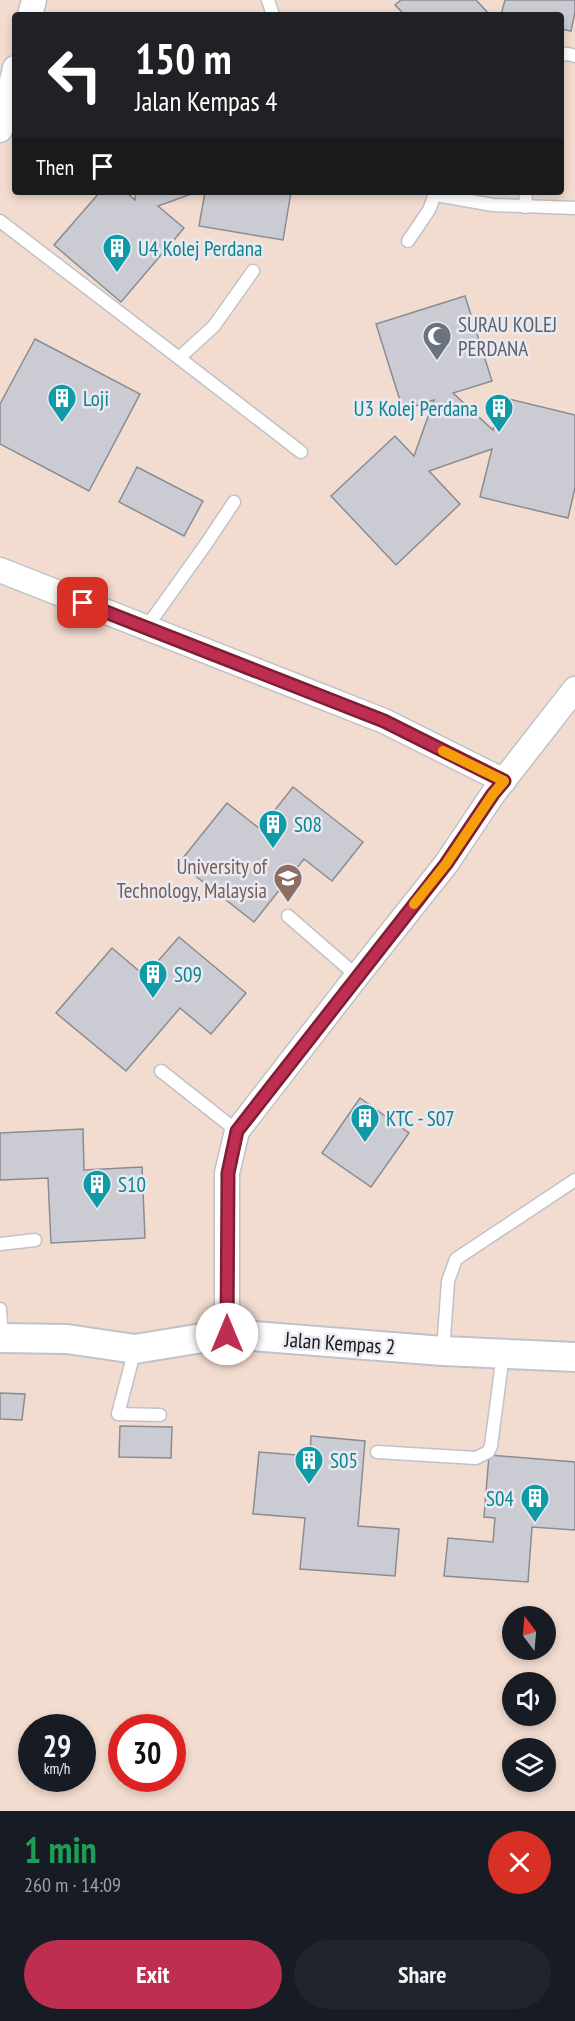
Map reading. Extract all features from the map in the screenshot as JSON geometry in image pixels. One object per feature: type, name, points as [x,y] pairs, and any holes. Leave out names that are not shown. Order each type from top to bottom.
[{"type":"street","points":[[0,130],[10,69]]},
{"type":"street","points":[[0,570],[384,721],[504,781]]},
{"type":"street","points":[[227,1334],[228,1173],[237,1131],[446,864],[493,794],[575,689]]},
{"type":"street","name":"Jalan Kempas 2","points":[[1,1338],[67,1338],[135,1349],[227,1334],[443,1351],[575,1357]]},
{"type":"lane","points":[[408,241],[429,210],[436,195]]},
{"type":"lane","points":[[441,195],[493,206],[575,208]]},
{"type":"lane","points":[[493,195],[493,206]]},
{"type":"lane","points":[[525,207],[526,195]]},
{"type":"lane","points":[[0,221],[301,452]]},
{"type":"lane","points":[[179,358],[214,326],[253,271]]},
{"type":"lane","points":[[146,628],[234,502]]},
{"type":"lane","points":[[288,916],[357,976]]},
{"type":"lane","points":[[160,1071],[237,1131]]},
{"type":"lane","points":[[443,1351],[448,1281],[456,1259],[575,1180]]},
{"type":"lane","points":[[0,1244],[35,1240]]},
{"type":"lane","points":[[0,1309],[1,1338]]},
{"type":"lane","points":[[135,1349],[118,1414],[160,1415]]},
{"type":"lane","points":[[377,1452],[476,1458],[488,1452],[491,1446],[503,1354]]},
{"type":"shaded area","name":"University of Technology, Malaysia","points":[[0,0],[575,0],[575,1811],[0,1811]]},
{"type":"building","points":[[401,0],[476,0],[487,12],[402,12],[395,5]]},
{"type":"building","points":[[505,0],[575,0],[571,31],[564,30],[564,12],[502,12]]},
{"type":"building","name":"U4 Kolej Perdana","points":[[97,195],[129,195],[135,200],[136,195],[189,195],[158,206],[184,228],[121,302],[54,245]]},
{"type":"building","name":"U4 Kolej Perdana","points":[[204,195],[290,195],[283,240],[199,226]]},
{"type":"building","name":"U3 Kolej Perdana","points":[[465,296],[492,381],[453,393],[493,430],[501,397],[575,415],[575,488],[568,518],[480,497],[492,449],[429,471],[460,504],[396,565],[331,496],[395,436],[414,456],[434,400],[403,410],[376,324]]},
{"type":"building","name":"Loji","points":[[35,339],[140,394],[89,491],[0,444],[0,404]]},
{"type":"building","points":[[137,467],[203,501],[184,536],[119,502]]},
{"type":"building","name":"S08","points":[[293,787],[363,842],[332,881],[304,859],[254,922],[179,863],[227,803],[260,829]]},
{"type":"building","name":"S09","points":[[179,937],[246,993],[211,1034],[180,1008],[126,1071],[56,1013],[112,948],[145,976]]},
{"type":"building","name":"KTC - S07","points":[[360,1098],[409,1133],[371,1187],[322,1153]]},
{"type":"building","name":"S10","points":[[83,1129],[84,1170],[142,1167],[145,1238],[51,1243],[48,1178],[0,1180],[0,1133]]},
{"type":"building","points":[[0,1393],[25,1394],[22,1420],[0,1419]]},
{"type":"building","points":[[120,1426],[172,1427],[171,1458],[119,1457]]},
{"type":"building","name":"S05","points":[[311,1436],[365,1441],[358,1526],[399,1529],[395,1576],[300,1569],[305,1518],[253,1514],[259,1452],[310,1456]]},
{"type":"building","name":"S04","points":[[489,1455],[575,1462],[575,1530],[532,1527],[528,1582],[444,1576],[448,1538],[493,1542],[495,1518],[484,1517]]},
{"type":"slow traffic","points":[[414,904],[446,864],[504,781],[443,751]]},
{"type":"place","name":"U4 Kolej Perdana","points":[[117,274]]},
{"type":"place","name":"SURAU KOLEJ PERDANA","points":[[437,362]]},
{"type":"place","name":"Loji","points":[[62,424]]},
{"type":"place","name":"U3 Kolej Perdana","points":[[499,434]]},
{"type":"place","name":"S08","points":[[273,850]]},
{"type":"place","name":"University of Technology, Malaysia","points":[[288,904]]},
{"type":"place","name":"S09","points":[[153,1000]]},
{"type":"place","name":"KTC - S07","points":[[365,1144]]},
{"type":"place","name":"S10","points":[[97,1210]]},
{"type":"place","name":"S05","points":[[309,1486]]},
{"type":"place","name":"S04","points":[[535,1524]]},
{"type":"route","points":[[83,603],[384,721],[504,781],[446,864],[237,1131],[228,1173],[227,1334]]}]
